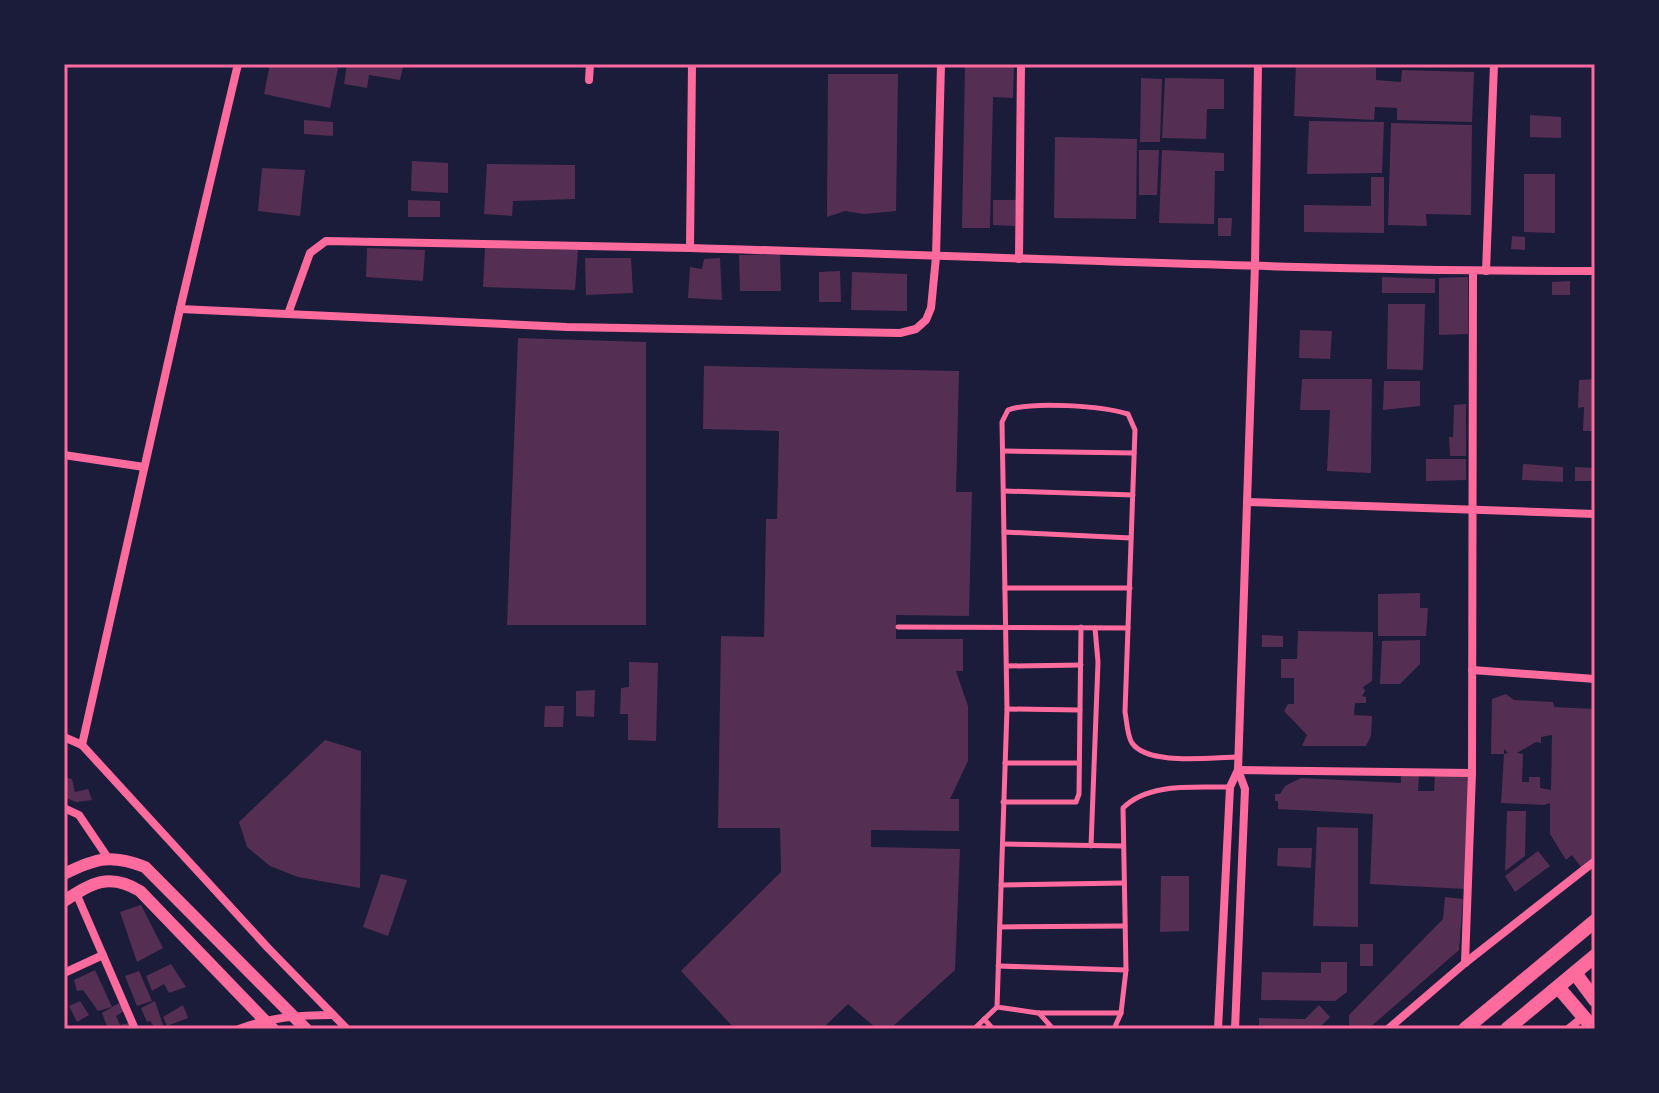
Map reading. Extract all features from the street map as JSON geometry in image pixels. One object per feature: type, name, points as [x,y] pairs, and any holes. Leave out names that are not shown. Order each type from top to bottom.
[{"type":"main road","points":[[1465,1029],[1595,921]]},
{"type":"main road","points":[[1507,1029],[1595,956]]},
{"type":"main road","points":[[1575,973],[1595,1000]]},
{"type":"main road","points":[[1558,987],[1594,1029]]},
{"type":"street","points":[[82,745],[238,64]]},
{"type":"street","points":[[589,80],[590,64]]},
{"type":"street","points":[[690,248],[692,64]]},
{"type":"street","points":[[180,309],[567,327],[900,333],[916,329],[926,320],[931,308],[936,257],[941,64]]},
{"type":"street","points":[[1019,259],[1021,64]]},
{"type":"street","points":[[1235,1029],[1245,789],[1238,770],[1238,757],[1255,265],[1258,64]]},
{"type":"street","points":[[1486,271],[1494,64]]},
{"type":"street","points":[[288,314],[310,253],[326,241],[690,248],[1473,271],[1595,271]]},
{"type":"street","points":[[1465,963],[1472,773],[1473,271]]},
{"type":"street","points":[[64,455],[144,467]]},
{"type":"street","points":[[1247,502],[1595,514]]},
{"type":"street","points":[[1472,670],[1595,679]]},
{"type":"street","points":[[64,737],[82,745],[347,1029]]},
{"type":"street","points":[[1238,770],[1472,773]]},
{"type":"street","points":[[1218,1029],[1230,787],[1238,770]]},
{"type":"street","points":[[64,808],[79,815],[108,858]]},
{"type":"street","points":[[64,874],[86,863],[108,858],[145,867],[306,1029]]},
{"type":"street","points":[[1388,1029],[1465,963],[1595,861]]},
{"type":"street","points":[[64,901],[94,883],[112,880],[126,882],[140,891],[268,1024]]},
{"type":"street","points":[[76,893],[135,1029]]},
{"type":"street","points":[[64,973],[103,955]]},
{"type":"street","points":[[239,1029],[268,1024],[293,1015],[333,1015]]},
{"type":"street","points":[[1568,1029],[1583,1017]]},
{"type":"lane","points":[[974,1029],[997,1007],[1007,709],[1002,422],[1008,410],[1023,405],[1113,409],[1128,414],[1135,430],[1125,712],[1130,740],[1139,752],[1155,757],[1238,757]]},
{"type":"lane","points":[[1003,451],[1134,453]]},
{"type":"lane","points":[[1005,491],[1133,495]]},
{"type":"lane","points":[[1004,532],[1131,538]]},
{"type":"lane","points":[[1005,588],[1130,588]]},
{"type":"lane","points":[[898,627],[1128,628]]},
{"type":"lane","points":[[1003,802],[1076,802],[1079,794],[1081,627]]},
{"type":"lane","points":[[1091,846],[1098,662],[1095,628]]},
{"type":"lane","points":[[1007,666],[1081,665]]},
{"type":"lane","points":[[1007,709],[1080,710]]},
{"type":"lane","points":[[1005,763],[1079,763]]},
{"type":"lane","points":[[1114,1029],[1121,1013],[1126,970],[1123,808],[1133,798],[1150,792],[1230,787]]},
{"type":"lane","points":[[1003,844],[1123,846]]},
{"type":"lane","points":[[1001,885],[1125,883]]},
{"type":"lane","points":[[1000,927],[1125,926]]},
{"type":"lane","points":[[998,966],[1126,970]]},
{"type":"lane","points":[[997,1007],[1038,1013],[1121,1013]]},
{"type":"lane","points":[[1038,1013],[1053,1029]]},
{"type":"lane","points":[[984,1019],[993,1029]]},
{"type":"building","points":[[270,64],[321,64],[338,68],[330,108],[264,94]]},
{"type":"building","points":[[347,64],[403,67],[400,80],[369,75],[367,88],[344,84]]},
{"type":"building","points":[[965,64],[1014,64],[1013,98],[993,97],[990,228],[962,228]]},
{"type":"building","points":[[1296,64],[1376,68],[1376,80],[1401,82],[1402,70],[1474,72],[1472,122],[1397,120],[1397,108],[1375,107],[1374,120],[1294,116]]},
{"type":"building","points":[[828,74],[898,74],[896,211],[864,214],[845,211],[827,217]]},
{"type":"building","points":[[1141,78],[1162,79],[1160,142],[1140,142]]},
{"type":"building","points":[[1165,78],[1224,79],[1224,109],[1207,109],[1206,139],[1162,138]]},
{"type":"building","points":[[1530,115],[1561,117],[1561,138],[1530,137]]},
{"type":"building","points":[[304,120],[333,122],[333,136],[304,134]]},
{"type":"building","points":[[1309,121],[1384,122],[1382,173],[1307,174]]},
{"type":"building","points":[[1391,123],[1472,125],[1471,215],[1426,214],[1427,226],[1388,225]]},
{"type":"building","points":[[1055,137],[1137,139],[1136,219],[1054,218]]},
{"type":"building","points":[[1139,150],[1159,150],[1157,195],[1139,195]]},
{"type":"building","points":[[1162,150],[1224,153],[1224,171],[1215,171],[1214,224],[1159,223]]},
{"type":"building","points":[[412,161],[448,163],[448,193],[411,191]]},
{"type":"building","points":[[487,164],[575,165],[575,199],[513,201],[512,216],[484,214]]},
{"type":"building","points":[[262,168],[305,170],[300,216],[258,211]]},
{"type":"building","points":[[1524,174],[1555,174],[1555,233],[1524,232]]},
{"type":"building","points":[[1371,177],[1384,177],[1384,233],[1304,232],[1304,205],[1371,206]]},
{"type":"building","points":[[408,200],[440,201],[440,217],[408,217]]},
{"type":"building","points":[[993,200],[1016,200],[1015,226],[993,225]]},
{"type":"building","points":[[1218,218],[1232,218],[1231,236],[1218,236]]},
{"type":"building","points":[[1512,236],[1525,237],[1525,250],[1511,249]]},
{"type":"building","points":[[367,248],[425,250],[423,281],[366,277]]},
{"type":"building","points":[[485,248],[578,250],[575,290],[483,287]]},
{"type":"building","points":[[780,254],[781,291],[740,291],[739,255]]},
{"type":"building","points":[[585,258],[631,258],[633,293],[586,295]]},
{"type":"building","points":[[720,258],[722,300],[688,298],[690,267],[702,269],[704,259]]},
{"type":"building","points":[[840,271],[841,302],[819,302],[819,272]]},
{"type":"building","points":[[852,272],[907,274],[907,311],[851,310]]},
{"type":"building","points":[[1382,277],[1435,279],[1435,293],[1382,293]]},
{"type":"building","points":[[1468,277],[1468,334],[1439,335],[1439,278]]},
{"type":"building","points":[[1570,281],[1570,295],[1552,295],[1552,282]]},
{"type":"building","points":[[1388,304],[1425,304],[1423,370],[1387,369]]},
{"type":"building","points":[[1300,330],[1332,331],[1330,359],[1299,358]]},
{"type":"building","points":[[518,338],[646,342],[646,625],[507,625]]},
{"type":"building","points":[[704,366],[959,371],[956,492],[972,492],[969,616],[896,615],[896,639],[963,639],[963,671],[956,671],[968,706],[968,761],[950,799],[959,799],[959,831],[871,830],[871,847],[960,849],[955,970],[890,1029],[877,1029],[848,1004],[822,1029],[735,1029],[681,971],[781,872],[780,828],[718,828],[721,636],[764,637],[766,519],[777,519],[779,431],[703,429]]},
{"type":"building","points":[[1302,379],[1372,379],[1371,473],[1327,471],[1330,410],[1300,410]]},
{"type":"building","points":[[1595,379],[1595,431],[1583,431],[1584,407],[1578,408],[1579,380]]},
{"type":"building","points":[[1384,381],[1420,381],[1420,406],[1383,410]]},
{"type":"building","points":[[1466,404],[1466,456],[1450,456],[1449,437],[1453,437],[1454,405]]},
{"type":"building","points":[[1426,459],[1466,459],[1466,480],[1426,481]]},
{"type":"building","points":[[1523,464],[1563,467],[1563,482],[1522,480]]},
{"type":"building","points":[[1575,467],[1595,468],[1595,481],[1575,481]]},
{"type":"building","points":[[1420,593],[1420,608],[1428,608],[1426,636],[1378,636],[1378,594]]},
{"type":"building","points":[[1298,631],[1373,632],[1372,681],[1363,687],[1365,691],[1362,696],[1366,697],[1366,703],[1355,703],[1354,715],[1372,716],[1371,736],[1366,746],[1302,746],[1307,735],[1284,711],[1288,704],[1294,704],[1294,678],[1281,678],[1281,659],[1297,659]]},
{"type":"building","points":[[1262,635],[1283,636],[1283,647],[1262,647]]},
{"type":"building","points":[[1420,640],[1420,664],[1400,684],[1380,684],[1382,641]]},
{"type":"building","points":[[629,662],[658,663],[656,741],[628,740],[628,714],[620,714],[621,688],[629,687]]},
{"type":"building","points":[[595,690],[594,717],[576,716],[576,691]]},
{"type":"building","points":[[1506,694],[1514,700],[1553,702],[1554,707],[1595,709],[1595,855],[1581,867],[1572,855],[1566,860],[1550,834],[1550,803],[1501,803],[1504,754],[1491,754],[1492,699]],"holes":[[[1552,735],[1551,790],[1540,788],[1540,777],[1529,777],[1529,782],[1522,782],[1523,754],[1517,753],[1536,742],[1541,743],[1541,737]]]},
{"type":"building","points":[[545,706],[564,706],[563,727],[544,727]]},
{"type":"building","points":[[325,740],[361,751],[360,888],[298,877],[270,866],[247,847],[239,822]]},
{"type":"building","points":[[1435,772],[1472,773],[1466,889],[1370,884],[1373,814],[1278,809],[1278,801],[1275,801],[1275,794],[1280,794],[1285,786],[1301,778],[1401,783],[1401,774],[1419,775],[1418,791],[1434,791]]},
{"type":"building","points":[[64,777],[72,779],[75,792],[88,789],[92,800],[76,802],[64,797]]},
{"type":"building","points":[[1507,811],[1526,811],[1525,856],[1505,871]]},
{"type":"building","points":[[1317,827],[1358,828],[1358,927],[1313,926]]},
{"type":"building","points":[[1278,848],[1312,848],[1311,868],[1277,866]]},
{"type":"building","points":[[1538,851],[1550,866],[1515,892],[1505,876]]},
{"type":"building","points":[[381,874],[407,880],[388,936],[363,927]]},
{"type":"building","points":[[1161,876],[1189,876],[1189,931],[1160,932]]},
{"type":"building","points":[[1445,897],[1463,899],[1459,950],[1368,1029],[1349,1029],[1349,1015],[1443,919]]},
{"type":"building","points":[[141,905],[163,948],[137,962],[120,912]]},
{"type":"building","points":[[1360,944],[1373,944],[1373,966],[1360,966]]},
{"type":"building","points":[[1321,962],[1347,962],[1347,992],[1335,1001],[1261,1000],[1262,972],[1321,973]]},
{"type":"building","points":[[171,964],[186,987],[169,993],[164,984],[152,991],[146,976]]},
{"type":"building","points":[[95,970],[112,1007],[98,1011],[83,990],[77,991],[74,980]]},
{"type":"building","points":[[139,971],[152,1001],[137,1006],[125,976]]},
{"type":"building","points":[[80,1001],[89,1015],[77,1022],[69,1006]]},
{"type":"building","points":[[155,1001],[163,1025],[155,1028],[150,1021],[147,1022],[141,1008]]},
{"type":"building","points":[[121,1002],[124,1011],[116,1016],[120,1025],[129,1023],[134,1029],[108,1029],[102,1013]]},
{"type":"building","points":[[183,1005],[188,1018],[167,1026],[163,1017]]},
{"type":"building","points":[[1319,1005],[1330,1017],[1318,1029],[1259,1029],[1259,1018],[1305,1019]]}]
